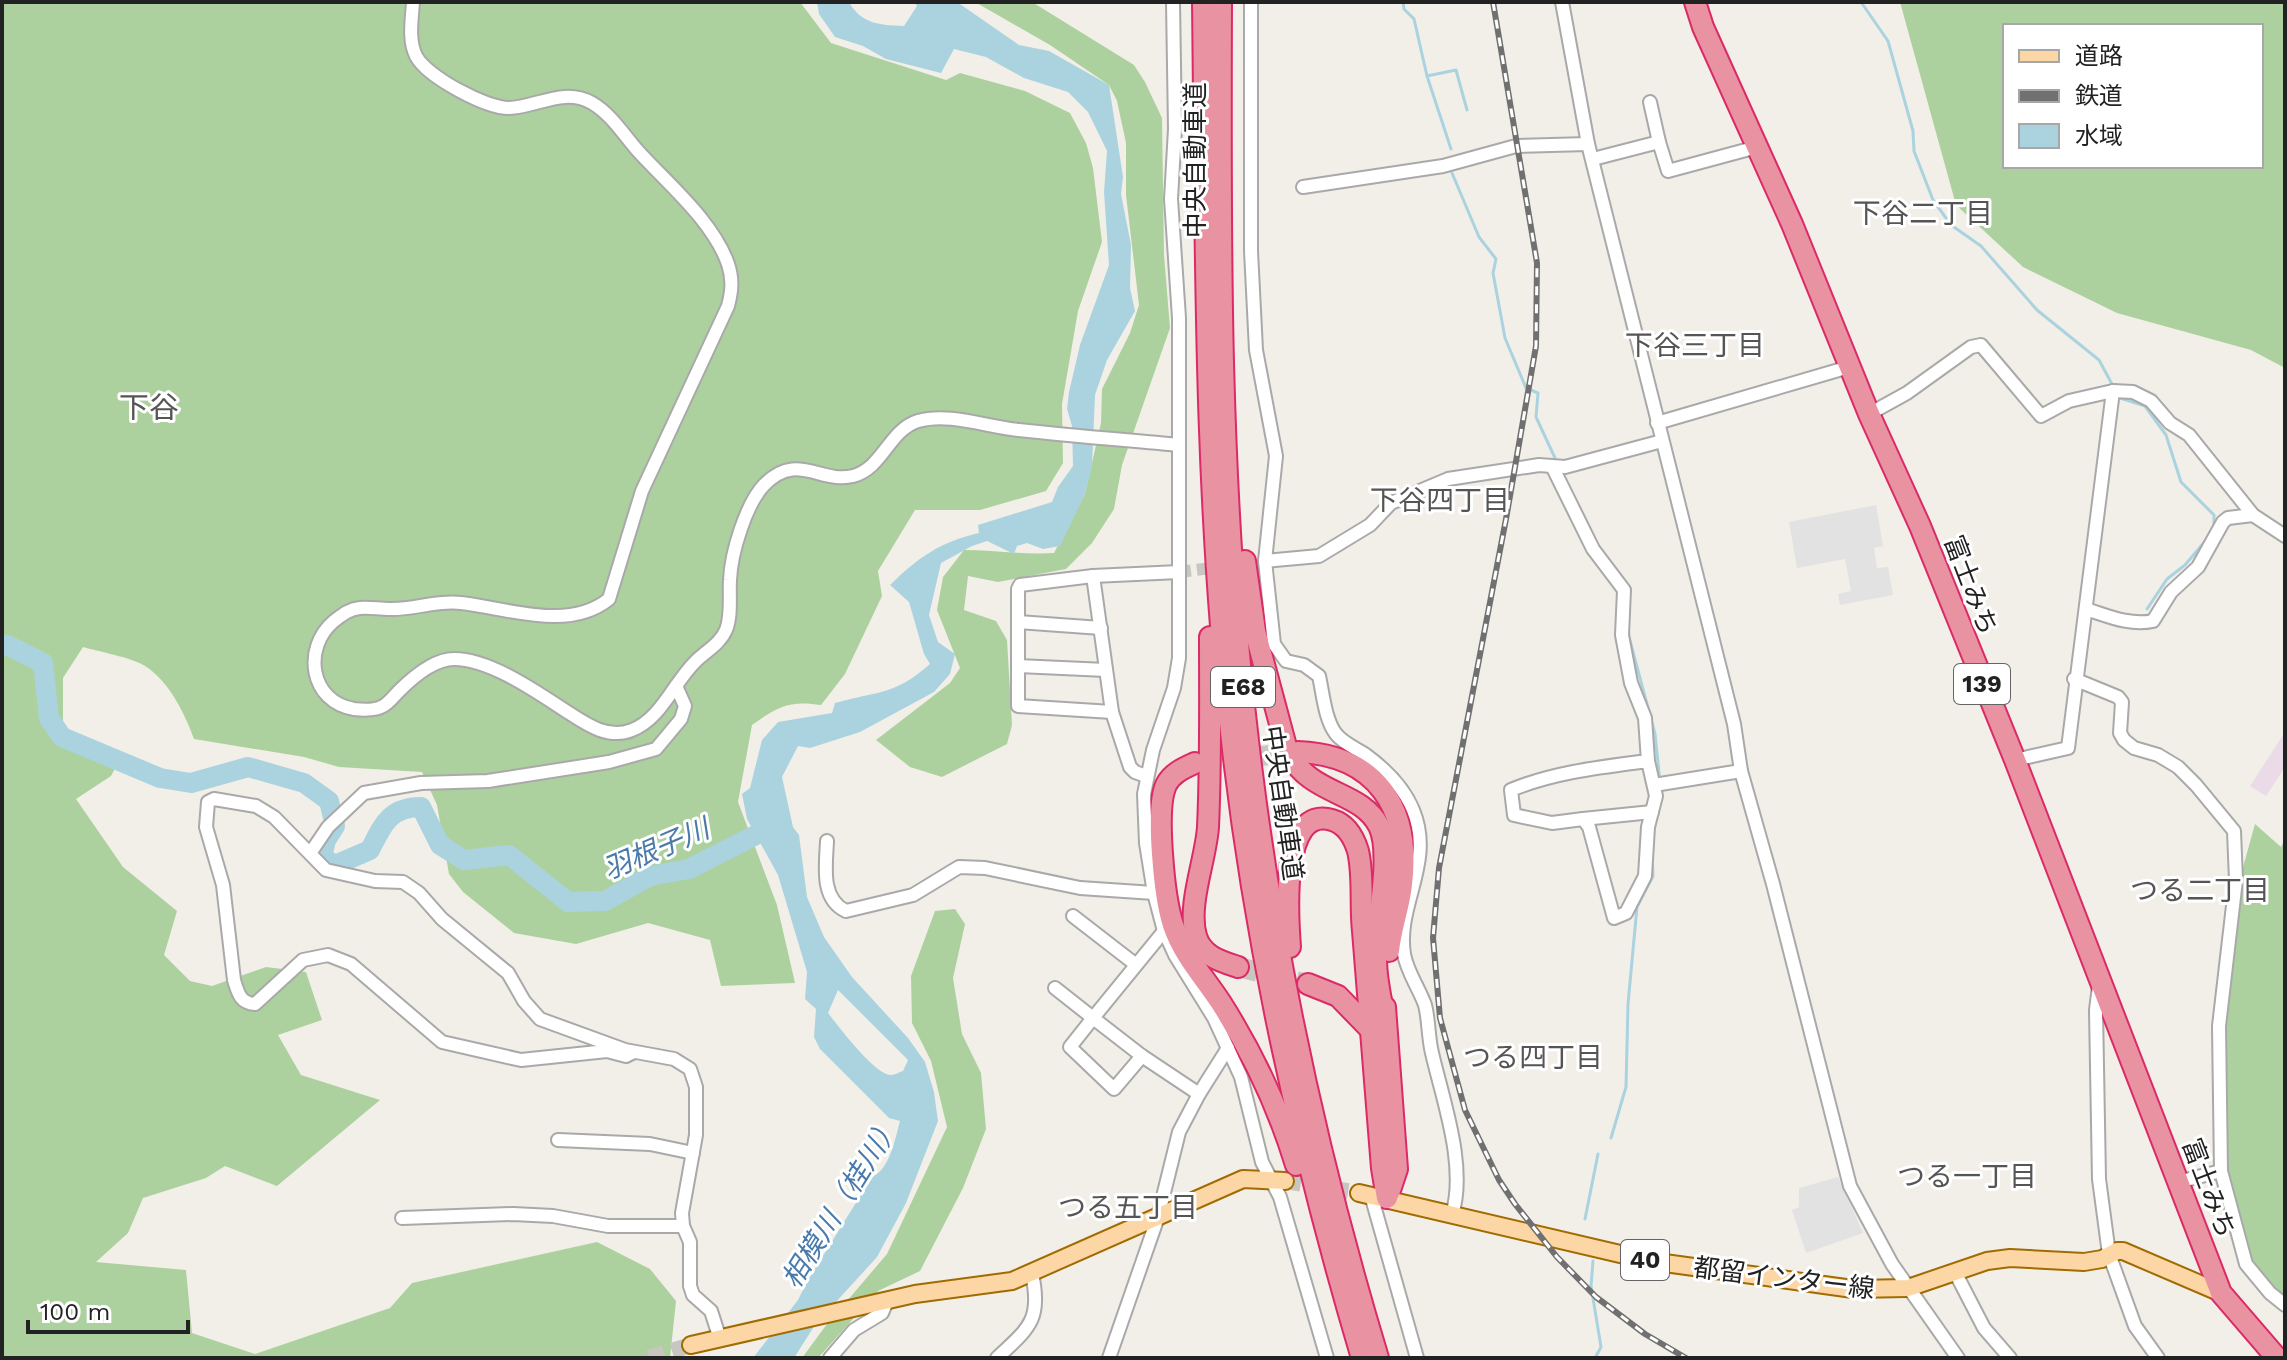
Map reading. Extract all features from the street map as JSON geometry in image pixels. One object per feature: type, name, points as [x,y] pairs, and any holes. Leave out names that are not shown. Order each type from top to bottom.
[{"type":"highway","name":"中央自動車道","points":[[1203,2],[1204,245],[1211,476],[1231,733],[1265,965],[1302,1141],[1336,1273],[1362,1358]]},
{"type":"highway","name":"中央自動車道","points":[[1221,2],[1223,371],[1227,476],[1247,730],[1281,962],[1317,1137],[1378,1358]]},
{"type":"highway","name":"富士みち","points":[[1695,2],[1703,27],[1809,265],[1869,414],[1920,526],[2015,760],[2221,1293],[2277,1358]]},
{"type":"highway","points":[[1223,371],[1255,631],[1287,750],[1303,774],[1363,808],[1379,825],[1383,837],[1376,961],[1378,1025]]},
{"type":"highway","points":[[1211,476],[1208,829],[1193,922],[1204,951],[1217,960],[1238,967]]},
{"type":"highway","points":[[1298,752],[1337,757],[1354,765],[1387,794],[1400,824],[1404,864],[1402,888],[1390,940],[1378,1025]]},
{"type":"highway","points":[[1195,763],[1181,769],[1168,781],[1162,797],[1164,884],[1173,923],[1182,946],[1236,1028],[1283,1129],[1362,1358]]},
{"type":"highway","points":[[1317,1137],[1295,995],[1288,923],[1289,875],[1301,831],[1315,821],[1331,819],[1353,836],[1359,854],[1397,1169],[1372,1195]]},
{"type":"highway","points":[[1308,984],[1338,996],[1378,1025]]},
{"type":"main road","points":[[691,1345],[888,1299],[1012,1281],[1243,1179],[1278,1180]]},
{"type":"main road","name":"都留インター線","points":[[1372,1195],[1650,1261],[1853,1289],[1908,1288],[1998,1259],[2094,1261],[2123,1251],[2221,1293]]},
{"type":"street","points":[[413,2],[412,41],[415,55],[439,79],[487,104],[505,108],[522,107],[555,97],[575,97],[592,103],[610,117],[694,212],[728,264],[733,287],[721,324],[654,465],[629,530],[609,599],[598,608],[583,613],[539,615],[434,602],[394,610],[359,608],[346,612],[320,635],[313,664],[319,686],[338,705],[367,710],[384,706],[406,684],[431,666],[452,659],[490,667],[537,692],[592,728],[619,734],[644,725],[697,660],[719,642],[727,629],[733,557],[753,502],[765,485],[780,474],[794,469],[813,469],[836,479],[857,475],[871,467],[904,428],[937,418],[1016,430],[1179,445]]},
{"type":"street","points":[[1173,2],[1175,129],[1171,199],[1179,318],[1179,658],[1174,688],[1146,776],[1146,843],[1164,931],[1228,1048],[1241,1077],[1262,1162],[1278,1180],[1280,1197],[1327,1358]]},
{"type":"street","points":[[1251,2],[1251,251],[1256,350],[1276,456],[1265,561],[1274,644],[1286,661],[1312,669],[1319,676],[1330,723],[1336,734],[1384,770],[1401,788],[1413,809],[1421,842],[1420,865],[1403,937],[1404,952],[1426,1009],[1448,1119],[1458,1188],[1452,1215]]},
{"type":"street","points":[[1562,2],[1588,144],[1734,724],[1741,771],[1850,1186],[1886,1254],[1958,1358]]},
{"type":"street","points":[[1650,102],[1668,171],[1757,147]]},
{"type":"street","points":[[1593,159],[1659,142]]},
{"type":"street","points":[[1303,187],[1443,166],[1516,146],[1588,144]]},
{"type":"street","points":[[1869,414],[1907,393],[1971,347],[1981,345],[2041,416],[2069,401],[2113,391],[2133,392],[2151,401],[2170,423],[2189,435],[2253,515],[2285,536]]},
{"type":"street","points":[[1657,423],[1849,367]]},
{"type":"street","points":[[2015,760],[2068,748],[2074,679],[2086,609],[2113,391]]},
{"type":"street","points":[[1265,561],[1319,556],[1370,525],[1391,503],[1448,479],[1539,465],[1565,467],[1662,441]]},
{"type":"street","points":[[1553,468],[1593,549],[1624,590],[1622,635],[1631,683],[1645,718],[1648,761],[1656,796],[1648,827],[1645,876],[1626,913],[1614,918],[1589,827],[1583,819]]},
{"type":"street","points":[[2086,609],[2126,621],[2153,621],[2171,592],[2198,567],[2223,522],[2228,518],[2253,515]]},
{"type":"street","points":[[1112,712],[1018,706],[1018,589],[1020,585],[1093,576],[1179,572]]},
{"type":"street","points":[[1093,576],[1112,712],[1130,767],[1146,776]]},
{"type":"street","points":[[1018,622],[1101,628]]},
{"type":"street","points":[[1018,666],[1106,670]]},
{"type":"street","points":[[2074,679],[2118,697],[2122,702],[2120,733],[2124,740],[2134,748],[2158,755],[2178,767],[2234,831],[2236,880],[2219,1026],[2221,1171],[2246,1264],[2270,1293],[2285,1305]]},
{"type":"street","points":[[311,852],[328,827],[364,793],[421,783],[488,781],[571,770],[656,749],[681,719],[685,706],[676,686]]},
{"type":"street","points":[[1648,761],[1594,768],[1533,781],[1511,790],[1514,815],[1552,823],[1652,812]]},
{"type":"street","points":[[1654,785],[1741,771]]},
{"type":"street","points":[[634,1052],[626,1056],[590,1051],[521,1060],[442,1042],[351,964],[328,955],[303,960],[255,1004],[248,1004],[239,995],[234,980],[223,885],[206,827],[208,802],[214,799],[256,806],[274,817],[326,870],[375,881],[403,882],[419,893],[442,919],[508,973],[524,1001],[540,1019],[590,1039],[634,1052],[674,1059],[690,1069],[696,1087],[696,1135],[682,1213],[683,1226],[690,1242],[690,1286],[693,1295],[711,1311],[724,1338]]},
{"type":"street","points":[[827,841],[828,889],[833,904],[846,911],[913,895],[959,867],[985,868],[1080,888],[1154,893]]},
{"type":"street","points":[[1073,916],[1135,964]]},
{"type":"street","points":[[1142,1056],[1114,1089],[1070,1047],[1164,931]]},
{"type":"street","points":[[2099,982],[2096,1010],[2099,1164],[2109,1254],[2135,1326],[2158,1358]]},
{"type":"street","points":[[1055,988],[1142,1056],[1199,1094]]},
{"type":"street","points":[[1109,1358],[1158,1217],[1179,1132],[1228,1048]]},
{"type":"street","points":[[558,1140],[650,1144],[693,1153]]},
{"type":"street","points":[[2178,1182],[2221,1171]]},
{"type":"street","points":[[1372,1195],[1417,1358]]},
{"type":"street","points":[[402,1218],[513,1214],[553,1216],[608,1226],[683,1226]]},
{"type":"street","points":[[1955,1272],[1984,1328],[2010,1358]]},
{"type":"street","points":[[997,1358],[1032,1320],[1036,1309],[1032,1274]]},
{"type":"street","points":[[830,1358],[854,1330],[882,1313],[888,1299]]},
{"type":"shaded area","points":[[1876,505],[1883,546],[1874,548],[1877,568],[1888,567],[1893,595],[1840,605],[1838,594],[1851,591],[1845,559],[1797,568],[1789,522]]},
{"type":"shaded area","points":[[2285,732],[2285,767],[2266,796],[2250,786]]},
{"type":"shaded area","points":[[1838,1177],[1863,1233],[1806,1253],[1792,1210],[1799,1207],[1799,1188]]},
{"type":"green space","points":[[2,2],[800,2],[831,43],[946,80],[960,73],[1025,91],[1070,113],[1086,143],[1093,168],[1102,242],[1078,311],[1062,404],[1063,463],[1046,491],[980,510],[915,510],[878,571],[882,596],[845,674],[821,705],[800,703],[784,706],[752,725],[738,802],[777,905],[795,983],[721,986],[710,940],[648,923],[576,944],[514,933],[463,892],[449,874],[437,805],[422,772],[339,767],[304,757],[194,739],[181,709],[162,680],[145,666],[115,655],[83,647],[63,678],[63,727],[118,763],[111,776],[76,799],[123,867],[177,911],[164,955],[190,981],[212,986],[266,967],[306,972],[322,1020],[278,1035],[301,1075],[380,1100],[277,1186],[225,1166],[206,1178],[143,1198],[128,1233],[96,1262],[186,1270],[192,1333],[255,1354],[390,1308],[412,1283],[597,1242],[650,1269],[676,1301],[670,1358],[2,1358]]},
{"type":"green space","points":[[975,2],[1032,2],[1134,65],[1145,82],[1162,118],[1164,255],[1170,328],[1122,465],[1114,509],[1092,543],[1066,569],[998,582],[968,576],[964,610],[996,621],[1007,640],[1012,725],[1007,744],[942,777],[910,767],[876,740],[950,683],[960,668],[937,610],[943,577],[964,550],[1054,553],[1085,494],[1101,423],[1102,389],[1130,333],[1139,305],[1126,195],[1126,143],[1117,101],[1109,85],[1050,45]]},
{"type":"green space","points":[[1900,2],[2285,2],[2285,368],[2251,350],[2117,313],[2023,267],[1956,205]]},
{"type":"green space","points":[[2255,824],[2281,847],[2285,839],[2285,1302],[2246,1264],[2221,1142],[2232,907]]},
{"type":"green space","points":[[955,909],[965,924],[953,978],[962,1034],[981,1073],[986,1129],[963,1188],[920,1271],[878,1291],[818,1358],[802,1358],[887,1254],[947,1127],[931,1061],[912,1023],[911,976],[935,911]]},
{"type":"water","points":[[817,2],[849,2],[865,19],[879,24],[904,26],[917,6],[914,2],[957,2],[1019,45],[1049,51],[1109,85],[1123,177],[1121,194],[1131,245],[1130,288],[1135,311],[1107,360],[1095,395],[1092,466],[1085,494],[1060,546],[1043,549],[1027,543],[1017,546],[1014,554],[987,541],[941,563],[929,615],[938,642],[955,654],[950,674],[934,692],[860,732],[810,748],[798,746],[782,777],[793,827],[799,835],[807,897],[824,937],[852,977],[908,1038],[925,1062],[938,1121],[906,1203],[877,1257],[815,1325],[794,1358],[753,1358],[798,1300],[872,1177],[883,1167],[891,1153],[900,1121],[889,1118],[820,1049],[814,1037],[816,1009],[805,999],[807,972],[778,875],[747,819],[742,794],[750,788],[762,740],[778,722],[832,713],[835,703],[895,687],[930,664],[924,654],[909,602],[890,585],[931,552],[979,533],[978,525],[1052,502],[1073,466],[1072,426],[1067,409],[1069,392],[1080,345],[1109,265],[1104,192],[1107,151],[1088,112],[1068,92],[1024,78],[986,57],[954,49],[941,73],[886,59],[863,46],[835,37],[819,14]],"holes":[[[838,990],[908,1060],[903,1071],[891,1075],[867,1059],[828,1013]]]},
{"type":"waterway","points":[[1403,2],[1404,9],[1414,19],[1427,76],[1451,149]]},
{"type":"waterway","points":[[1861,2],[1888,41],[1913,131],[1914,151],[1933,200],[1951,225],[1981,246],[2037,310],[2099,360],[2113,386]]},
{"type":"waterway","points":[[1427,76],[1456,70],[1467,110]]},
{"type":"waterway","points":[[1452,173],[1479,237],[1496,259],[1493,273],[1505,338],[1526,388],[1538,393],[1536,417],[1555,458]]},
{"type":"waterway","points":[[2117,397],[2145,406],[2166,435],[2181,482],[2214,515],[2214,526]]},
{"type":"waterway","points":[[2147,609],[2167,579],[2185,565],[2207,539]]},
{"type":"waterway","points":[[1628,625],[1655,734],[1660,782]]},
{"type":"waterway","name":"羽根子川","points":[[2,647],[7,645],[43,663],[49,718],[62,737],[160,778],[191,783],[248,767],[304,783],[329,801],[335,826],[326,840],[322,857],[335,865],[370,850],[383,826],[394,814],[421,807],[440,845],[464,860],[509,855],[568,902],[605,901],[650,876],[689,869],[777,824]]},
{"type":"waterway","points":[[1611,1138],[1626,1087],[1628,1004],[1637,907],[1653,876],[1652,856]]},
{"type":"waterway","points":[[1585,1219],[1598,1154]]},
{"type":"waterway","points":[[1593,1261],[1591,1286],[1601,1347],[1595,1358]]},
{"type":"tunnel","points":[[1179,572],[1220,567]]},
{"type":"tunnel","points":[[1195,763],[1298,752]]},
{"type":"tunnel","points":[[1238,967],[1308,984]]},
{"type":"tunnel","points":[[1285,1181],[1359,1193]]},
{"type":"tunnel","points":[[649,1358],[691,1345]]},
{"type":"railway","points":[[1493,2],[1537,263],[1536,346],[1439,868],[1433,938],[1440,1018],[1465,1110],[1499,1180],[1515,1204],[1557,1257],[1596,1297],[1645,1334],[1686,1358]]},
{"type":"district","name":"下谷二丁目","points":[[1923,213]]},
{"type":"district","name":"下谷三丁目","points":[[1695,345]]},
{"type":"district","name":"下谷","points":[[149,407]]},
{"type":"district","name":"下谷四丁目","points":[[1440,500]]},
{"type":"district","name":"つる二丁目","points":[[2200,890]]},
{"type":"district","name":"つる四丁目","points":[[1533,1057]]},
{"type":"district","name":"つる一丁目","points":[[1967,1176]]},
{"type":"district","name":"つる五丁目","points":[[1128,1207]]},
{"type":"water label","name":"相模川（桂川）","points":[[841,1202]]}]
